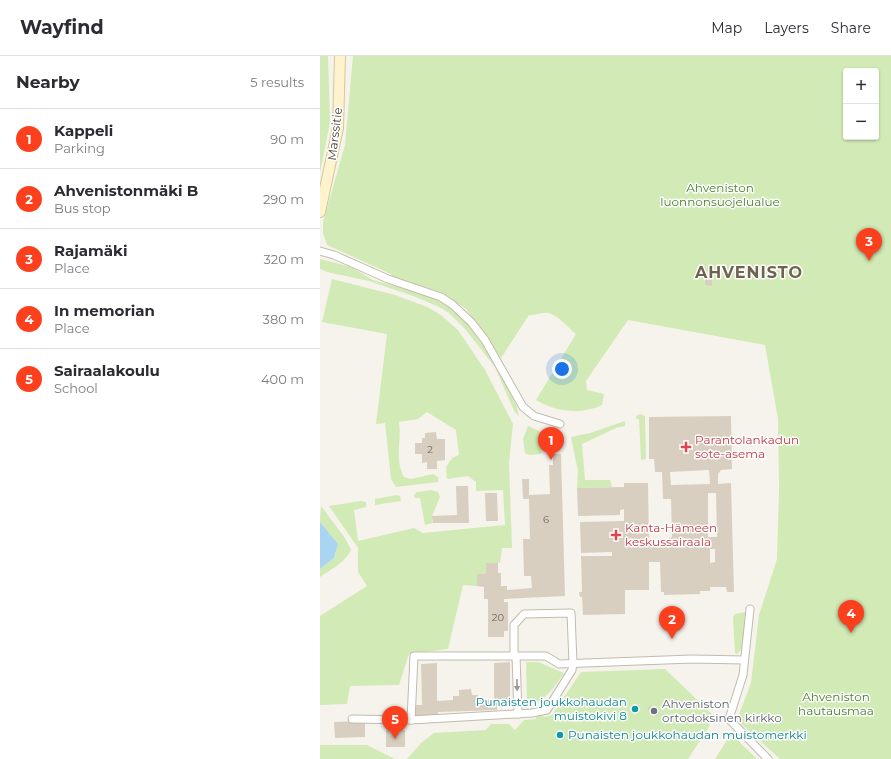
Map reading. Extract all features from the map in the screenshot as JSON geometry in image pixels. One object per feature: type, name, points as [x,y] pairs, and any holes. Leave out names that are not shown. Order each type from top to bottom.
[{"type":"main road","name":"Marssitie","points":[[320,212],[338,128],[340,56]]},
{"type":"street","points":[[320,252],[334,255],[388,279],[440,297],[453,305],[471,322],[485,340],[523,407],[534,416],[560,424]]},
{"type":"street","points":[[750,609],[740,687],[729,720],[768,759]]},
{"type":"street","points":[[352,719],[411,720],[518,714],[547,710],[572,670],[571,613],[524,614],[514,625],[518,714]]},
{"type":"street","points":[[411,720],[414,656],[546,656],[559,664],[684,660],[744,660]]},
{"type":"green space","points":[[320,56],[328,56],[330,122],[320,173]]},
{"type":"green space","name":"Ahveniston luonnonsuojelualue","points":[[353,56],[891,56],[891,759],[780,759],[737,720],[751,683],[759,615],[777,559],[779,489],[778,419],[765,345],[628,320],[586,381],[587,390],[604,394],[602,405],[577,411],[569,411],[552,407],[536,400],[576,334],[561,320],[548,313],[529,315],[501,358],[466,309],[441,292],[392,276],[391,274],[327,245],[323,233],[323,222],[345,145]]},
{"type":"green space","points":[[320,259],[351,267],[373,280],[426,295],[445,304],[458,313],[471,328],[494,361],[517,407],[519,416],[514,411],[495,367],[465,329],[449,313],[416,297],[369,281],[327,272],[320,269]]},
{"type":"green space","points":[[332,279],[395,295],[427,307],[441,315],[458,330],[485,370],[513,424],[509,463],[512,548],[502,548],[500,563],[486,563],[486,574],[477,574],[477,586],[463,585],[448,649],[409,654],[399,685],[350,686],[347,704],[320,705],[320,616],[367,586],[358,572],[358,548],[329,506],[361,501],[366,502],[366,507],[354,510],[358,541],[414,528],[423,533],[505,525],[503,490],[476,491],[476,482],[468,476],[447,479],[446,467],[452,458],[459,455],[456,430],[427,412],[418,419],[399,422],[399,463],[404,477],[411,479],[433,474],[438,477],[438,482],[396,487],[391,479],[385,423],[376,424],[387,334],[322,322]]},
{"type":"green space","points":[[640,414],[645,416],[646,459],[641,460],[639,419],[636,419],[636,416]]},
{"type":"green space","points":[[625,421],[625,426],[616,428],[582,444],[585,480],[610,480],[612,487],[577,488],[578,471],[571,437],[590,433]]},
{"type":"green space","points":[[528,426],[541,432],[543,448],[541,454],[530,455],[525,453],[523,439]]},
{"type":"green space","points":[[431,490],[438,492],[440,497],[432,516],[433,523],[425,525],[420,498],[415,498],[414,495],[417,492]]},
{"type":"green space","points":[[397,495],[400,496],[401,501],[375,505],[375,499]]},
{"type":"green space","points":[[321,506],[345,538],[351,550],[342,562],[320,577],[320,569],[334,558],[338,544],[320,522]]},
{"type":"green space","points":[[745,612],[743,648],[737,654],[735,653],[733,617],[735,614]]},
{"type":"green space","points":[[526,662],[538,662],[564,673],[549,693],[534,703],[527,704]]},
{"type":"green space","points":[[665,669],[713,715],[709,727],[688,759],[407,759],[421,743],[434,733],[486,730],[491,724],[509,724],[515,730],[524,720],[536,719],[536,715],[542,714],[544,717],[552,715],[581,672]]},
{"type":"green space","points":[[731,734],[757,759],[715,759]]},
{"type":"green space","points":[[320,745],[367,745],[395,759],[320,759]]},
{"type":"water","points":[[320,522],[338,544],[334,558],[320,569]]},
{"type":"building","points":[[705,276],[712,276],[712,286],[705,285]]},
{"type":"building","points":[[731,416],[732,469],[721,470],[718,474],[718,484],[731,483],[734,592],[727,592],[726,587],[710,587],[710,591],[700,591],[700,594],[664,595],[664,592],[661,592],[660,562],[649,562],[649,590],[625,590],[625,614],[583,615],[582,597],[580,597],[579,592],[582,592],[581,556],[612,556],[612,552],[581,553],[580,522],[624,521],[624,509],[620,510],[620,515],[578,516],[577,488],[624,487],[624,483],[648,483],[649,545],[665,545],[665,541],[669,541],[669,538],[672,537],[671,499],[663,499],[662,472],[655,472],[654,459],[649,459],[649,417]],"holes":[[[709,470],[710,484],[671,485],[670,472]],[[708,493],[716,493],[717,537],[708,537]],[[710,549],[715,549],[715,562],[710,563]]]},
{"type":"building","points":[[436,432],[437,439],[445,439],[445,460],[437,461],[437,469],[427,469],[427,462],[422,463],[422,454],[415,454],[415,443],[422,443],[422,438],[425,438],[425,433]]},
{"type":"building","points":[[553,454],[561,454],[565,596],[504,599],[504,602],[508,602],[508,631],[504,631],[504,637],[488,637],[488,599],[484,599],[484,587],[477,586],[477,574],[486,574],[486,563],[498,563],[498,573],[501,573],[501,586],[507,586],[507,590],[532,588],[531,576],[524,576],[523,539],[530,539],[529,499],[523,499],[522,479],[529,479],[529,495],[550,494],[549,465],[553,465]]},
{"type":"building","points":[[456,486],[468,486],[469,523],[433,523],[432,516],[457,515]]},
{"type":"building","points":[[485,493],[497,493],[498,521],[486,521]]},
{"type":"building","points":[[510,662],[510,705],[497,705],[497,710],[438,712],[438,715],[415,716],[414,705],[422,705],[421,664],[437,663],[437,701],[453,700],[453,696],[459,696],[459,690],[471,689],[472,695],[478,695],[478,699],[494,700],[494,663]]},
{"type":"building","name":"Ahveniston ortodoksinen kirkko","points":[[651,705],[660,713],[656,717],[647,709]]},
{"type":"building","points":[[365,721],[365,737],[335,738],[334,722]]},
{"type":"building","points":[[386,730],[405,730],[405,747],[386,747]]},
{"type":"place","name":"Rajamäki","points":[[869,261]]},
{"type":"place","name":"Parantolankadun sote-asema","points":[[686,447]]},
{"type":"place","name":"Kappeli","points":[[551,460]]},
{"type":"place","name":"Kanta-Hämeen keskussairaala","points":[[616,535]]},
{"type":"place","name":"In memorian","points":[[851,633]]},
{"type":"place","name":"Ahvenistonmäki B","points":[[672,639]]},
{"type":"place","name":"Punaisten joukkohaudan muistokivi 8","points":[[635,709]]},
{"type":"place","name":"Ahveniston ortodoksinen kirkko","points":[[654,711]]},
{"type":"place","name":"Punaisten joukkohaudan muistomerkki","points":[[560,735]]},
{"type":"place","name":"Sairaalakoulu","points":[[395,739]]},
{"type":"district","name":"AHVENISTO","points":[[749,272]]},
{"type":"park label","name":"Ahveniston hautausmaa","points":[[836,704]]}]
